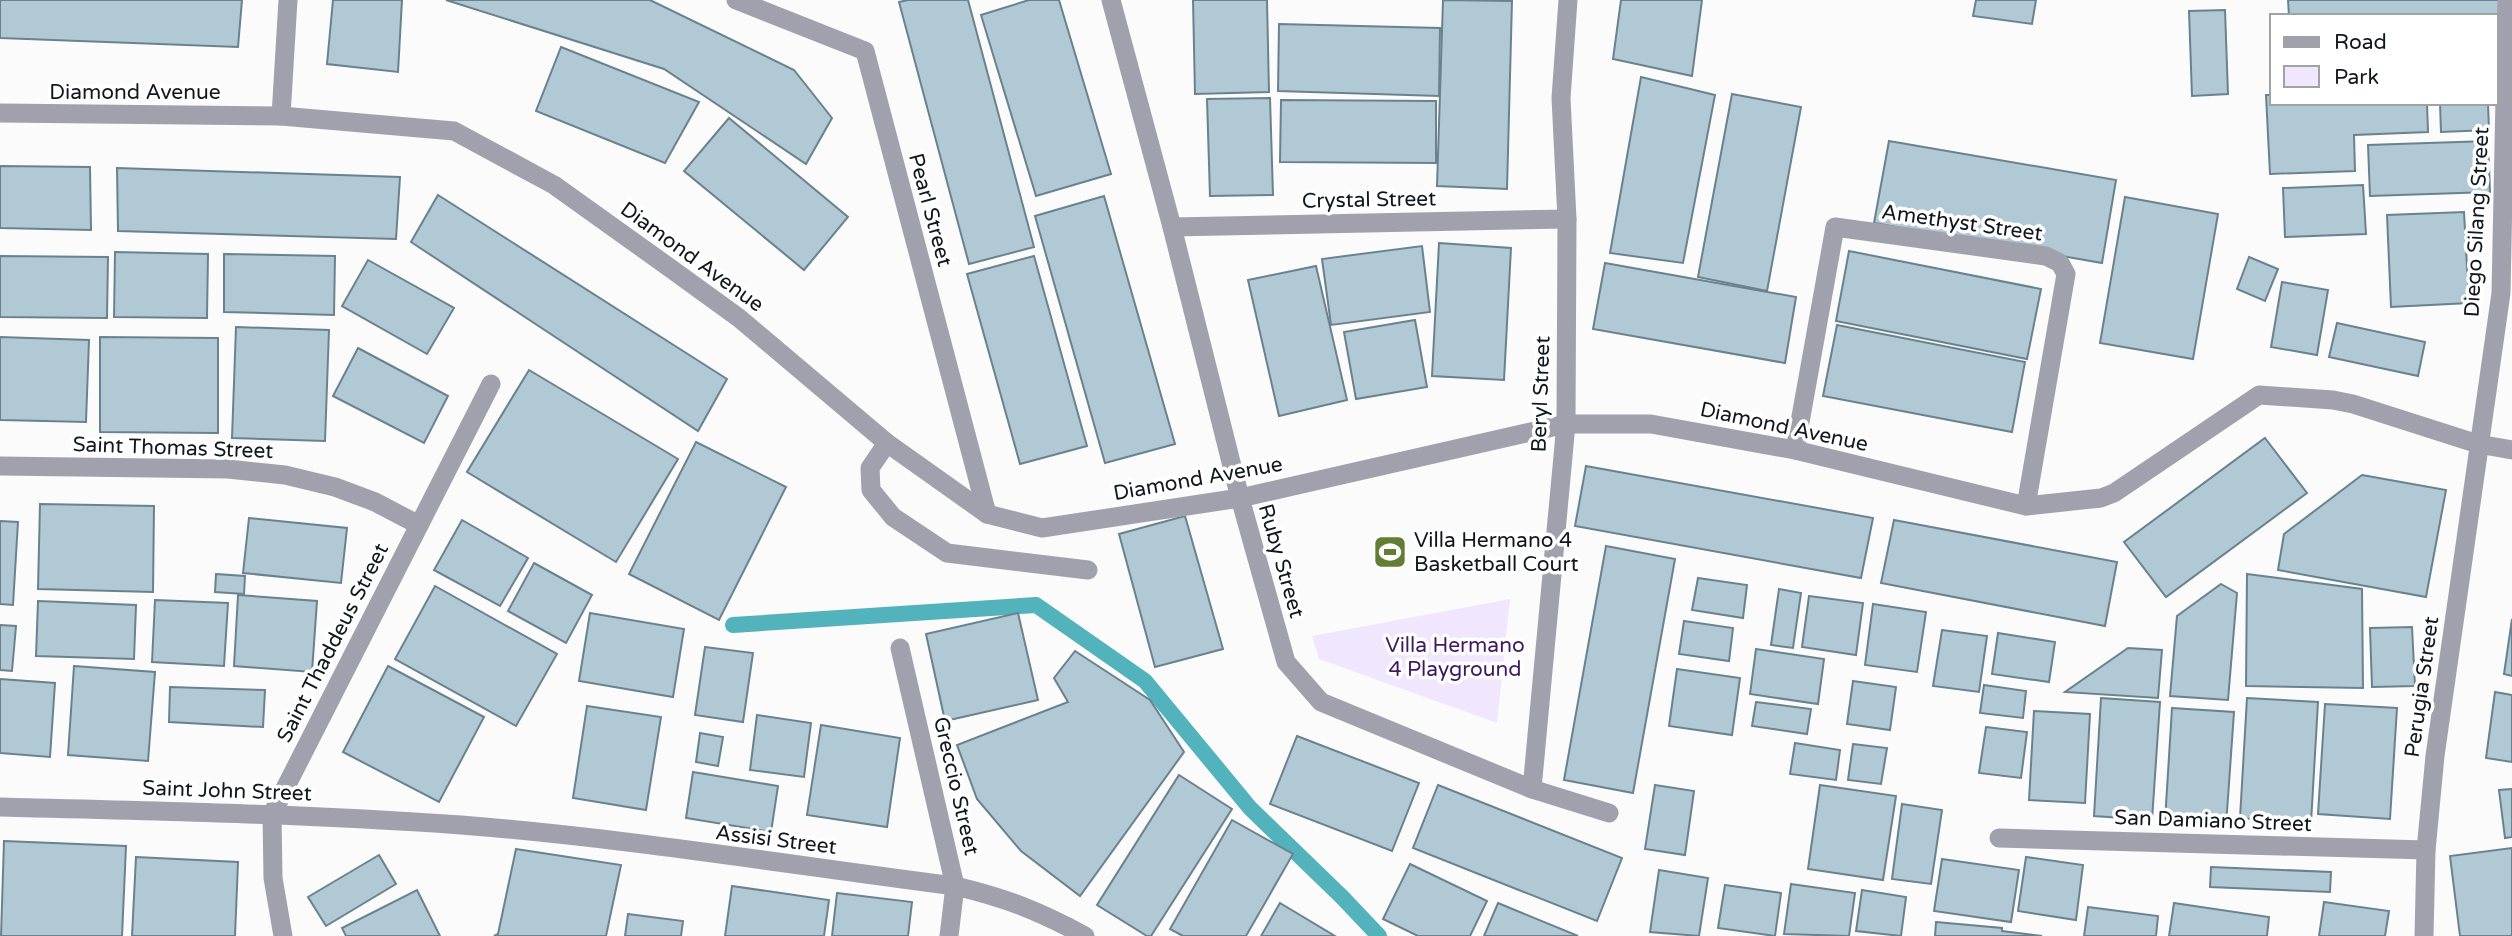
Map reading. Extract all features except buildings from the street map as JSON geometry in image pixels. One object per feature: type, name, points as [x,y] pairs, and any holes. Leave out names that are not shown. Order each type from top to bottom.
[{"type":"street","points":[[281,116],[288,0]]},
{"type":"street","name":"Pearl Street","points":[[736,0],[865,51],[987,514]]},
{"type":"street","name":"Ruby Street","points":[[1111,0],[1172,227],[1240,498],[1286,662],[1321,702],[1532,789],[1609,813]]},
{"type":"street","name":"Beryl Street","points":[[1532,789],[1566,424],[1567,219],[1562,98],[1568,0]]},
{"type":"street","name":"Diego Silang Street","points":[[2478,444],[2501,293],[2507,0]]},
{"type":"street","name":"Diamond Avenue","points":[[0,113],[281,116],[454,131],[554,185],[670,268],[739,318],[887,443],[987,514],[1042,528],[1240,498],[1566,424],[1651,424],[1795,450],[2026,506],[2101,498],[2114,493],[2259,395],[2353,404],[2478,444],[2512,450]]},
{"type":"street","name":"Crystal Street","points":[[1172,227],[1567,219]]},
{"type":"street","name":"Amethyst Street","points":[[1795,450],[1835,228],[2046,256],[2060,263],[2066,274],[2026,506]]},
{"type":"street","name":"Saint Thaddeus Street","points":[[283,936],[273,878],[272,814],[491,384]]},
{"type":"street","points":[[887,443],[870,468],[871,490],[893,517],[947,553],[1088,570]]},
{"type":"street","name":"Perugia Street","points":[[2424,936],[2426,850],[2435,756],[2478,444]]},
{"type":"street","name":"Saint Thomas Street","points":[[0,466],[228,469],[285,475],[335,487],[375,502],[419,525]]},
{"type":"street","name":"Greccio Street","points":[[900,648],[955,886],[949,936]]},
{"type":"street","name":"Saint John Street","points":[[0,807],[272,814],[452,825]]},
{"type":"street","name":"Assisi Street","points":[[452,825],[582,837],[955,886],[1002,897],[1048,916],[1085,936]]},
{"type":"street","name":"San Damiano Street","points":[[1998,838],[2426,850]]},
{"type":"green space","name":"Villa Hermano 4 Playground","points":[[1510,599],[1497,723],[1319,659],[1312,636]]},
{"type":"waterway","points":[[733,625],[1036,605],[1145,681],[1250,808],[1379,936]]},
{"type":"place","name":"Villa Hermano 4 Basketball Court","points":[[1390,552]]}]
